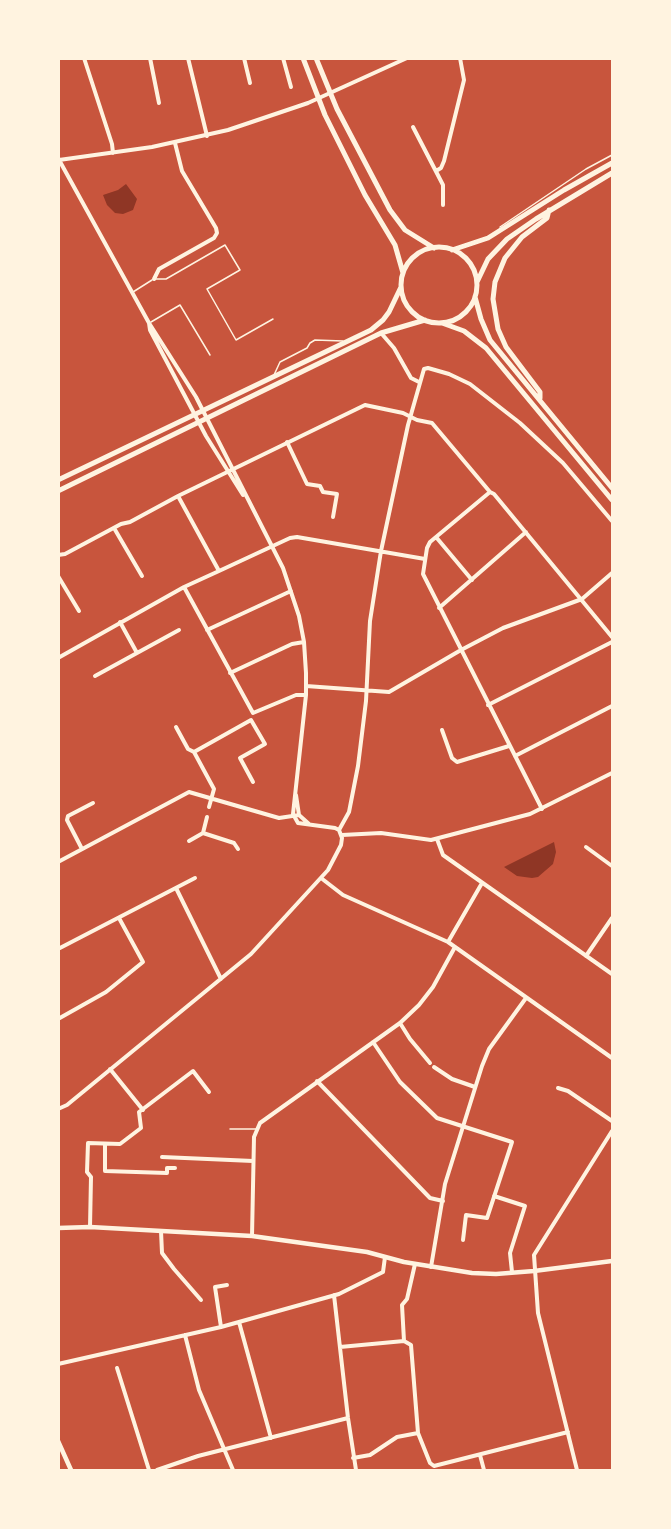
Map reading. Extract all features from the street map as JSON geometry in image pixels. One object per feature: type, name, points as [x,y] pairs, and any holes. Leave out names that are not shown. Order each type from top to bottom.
[{"type":"main road","points":[[303,58],[318,98],[357,179],[392,238],[403,273]]},
{"type":"main road","points":[[316,58],[329,92],[390,210],[405,230],[434,248],[452,250],[461,255],[469,263],[477,283]]},
{"type":"main road","points":[[452,250],[480,241],[497,232],[612,163]]},
{"type":"main road","points":[[442,323],[453,321],[470,307],[487,261],[507,239],[549,210],[612,173]]},
{"type":"main road","points":[[540,399],[540,392],[506,347],[498,329],[494,315],[493,293],[499,269],[505,258],[522,237],[547,218],[549,210]]},
{"type":"main road","points":[[58,480],[371,330],[391,309],[408,264],[415,256],[434,248]]},
{"type":"main road","points":[[401,287],[407,306],[414,314],[425,320],[464,331],[486,348],[612,500]]},
{"type":"main road","points":[[475,297],[487,334],[612,488]]},
{"type":"main road","points":[[58,491],[381,333],[425,320]]},
{"type":"street","points":[[84,58],[113,153]]},
{"type":"street","points":[[150,58],[159,103]]},
{"type":"street","points":[[188,58],[207,136]]},
{"type":"street","points":[[244,58],[250,83]]},
{"type":"street","points":[[283,58],[291,87]]},
{"type":"street","points":[[407,58],[318,98],[261,120],[207,136],[113,153],[59,159],[149,323],[203,409],[247,500],[273,547],[291,591],[304,642],[306,686],[296,792],[293,802],[293,817],[298,823],[340,833],[381,833],[431,840],[542,809],[612,773]]},
{"type":"street","points":[[436,171],[441,168],[444,161],[464,80],[460,58]]},
{"type":"street","points":[[412,127],[443,184],[443,205]]},
{"type":"street","points":[[154,279],[159,269],[214,238],[217,233],[182,171],[175,143]]},
{"type":"street","points":[[149,323],[150,330],[199,423],[227,472],[247,500]]},
{"type":"street","points":[[381,333],[394,348],[411,378],[419,382]]},
{"type":"street","points":[[58,1109],[67,1105],[251,954],[321,878],[342,845],[340,833],[349,812],[359,755],[370,621],[381,551],[410,417],[424,369],[449,374],[470,384],[520,423],[563,463],[612,521]]},
{"type":"street","points":[[58,555],[65,554],[364,405],[432,423],[490,492],[495,494],[612,637]]},
{"type":"street","points":[[287,442],[307,484],[320,486],[323,492],[337,494],[333,517]]},
{"type":"street","points":[[490,492],[436,537],[427,548],[424,579],[542,809]]},
{"type":"street","points":[[178,496],[219,571]]},
{"type":"street","points":[[114,528],[142,576]]},
{"type":"street","points":[[439,608],[526,532]]},
{"type":"street","points":[[58,658],[184,587],[290,538],[297,537],[425,559]]},
{"type":"street","points":[[436,537],[472,580]]},
{"type":"street","points":[[306,686],[389,693],[503,628],[582,599],[612,573]]},
{"type":"street","points":[[58,576],[79,611]]},
{"type":"street","points":[[184,587],[253,712],[296,695],[306,695]]},
{"type":"street","points":[[207,630],[291,591]]},
{"type":"street","points":[[120,622],[137,653]]},
{"type":"street","points":[[95,676],[179,630]]},
{"type":"street","points":[[230,673],[292,644],[304,642]]},
{"type":"street","points":[[488,705],[612,642]]},
{"type":"street","points":[[515,756],[612,706]]},
{"type":"street","points":[[194,752],[251,720],[265,744],[240,758],[253,782]]},
{"type":"street","points":[[176,728],[188,749],[194,752],[214,789],[209,807]]},
{"type":"street","points":[[442,730],[452,758],[457,762],[509,746]]},
{"type":"street","points":[[58,862],[185,793],[192,792],[279,818],[299,815]]},
{"type":"street","points":[[296,792],[299,815],[309,824]]},
{"type":"street","points":[[82,849],[67,820],[68,816],[93,803]]},
{"type":"street","points":[[189,841],[203,833],[207,817]]},
{"type":"street","points":[[203,833],[234,843],[238,849]]},
{"type":"street","points":[[437,838],[443,855],[612,974]]},
{"type":"street","points":[[586,847],[611,863]]},
{"type":"street","points":[[58,949],[195,878]]},
{"type":"street","points":[[321,878],[349,899],[448,942],[612,1058]]},
{"type":"street","points":[[448,942],[482,883]]},
{"type":"street","points":[[176,888],[221,979]]},
{"type":"street","points":[[58,1019],[96,999],[143,962],[119,918]]},
{"type":"street","points":[[586,956],[612,918]]},
{"type":"street","points":[[252,1236],[253,1161],[256,1129],[263,1120],[400,1023],[419,1005],[433,987],[455,947]]},
{"type":"street","points":[[431,1267],[445,1184],[475,1087],[489,1049],[526,998]]},
{"type":"street","points":[[400,1023],[410,1040],[430,1063]]},
{"type":"street","points":[[373,1042],[400,1082],[437,1118],[512,1142],[487,1218],[466,1215],[463,1240]]},
{"type":"street","points":[[434,1067],[452,1079],[475,1087]]},
{"type":"street","points":[[110,1069],[143,1110]]},
{"type":"street","points":[[90,1227],[91,1177],[87,1172],[88,1143],[120,1144],[141,1128],[139,1115],[143,1110],[193,1071],[208,1092]]},
{"type":"street","points":[[317,1081],[430,1198],[442,1201]]},
{"type":"street","points":[[558,1088],[568,1091],[612,1121]]},
{"type":"street","points":[[578,1470],[538,1313],[534,1255],[612,1131]]},
{"type":"street","points":[[105,1144],[105,1171],[167,1173],[167,1168],[175,1168]]},
{"type":"street","points":[[162,1157],[253,1161]]},
{"type":"street","points":[[494,1196],[525,1206],[510,1253],[512,1272]]},
{"type":"street","points":[[58,1228],[90,1227],[252,1236],[368,1252],[415,1264],[472,1273],[534,1271],[612,1261]]},
{"type":"street","points":[[161,1231],[162,1252],[201,1300]]},
{"type":"street","points":[[58,1364],[221,1327],[334,1295],[383,1272],[384,1257]]},
{"type":"street","points":[[404,1341],[402,1305],[407,1299],[415,1264]]},
{"type":"street","points":[[221,1327],[215,1287],[227,1285]]},
{"type":"street","points":[[334,1295],[356,1470]]},
{"type":"street","points":[[239,1322],[271,1438]]},
{"type":"street","points":[[185,1335],[199,1390],[233,1470]]},
{"type":"street","points":[[340,1347],[404,1341],[411,1345],[418,1433],[430,1463],[434,1466],[568,1432]]},
{"type":"street","points":[[117,1368],[149,1470]]},
{"type":"street","points":[[157,1470],[174,1468],[198,1456],[348,1418]]},
{"type":"street","points":[[353,1458],[370,1455],[397,1437],[418,1433]]},
{"type":"street","points":[[58,1441],[71,1470]]},
{"type":"street","points":[[480,1455],[484,1470]]},
{"type":"lane","points":[[497,232],[503,223],[586,169],[612,155]]},
{"type":"lane","points":[[132,292],[154,279],[166,279],[225,245],[240,270],[207,290],[236,340],[273,319]]},
{"type":"lane","points":[[149,323],[180,305],[210,355]]},
{"type":"lane","points":[[274,375],[280,362],[307,348],[309,343],[315,340],[347,341]]},
{"type":"lane","points":[[230,1129],[256,1129]]},
{"type":"shaded area","points":[[126,184],[137,199],[133,210],[123,214],[115,213],[107,205],[103,195],[118,190]]},
{"type":"shaded area","points":[[554,842],[556,852],[553,864],[538,877],[517,876],[504,867]]}]
